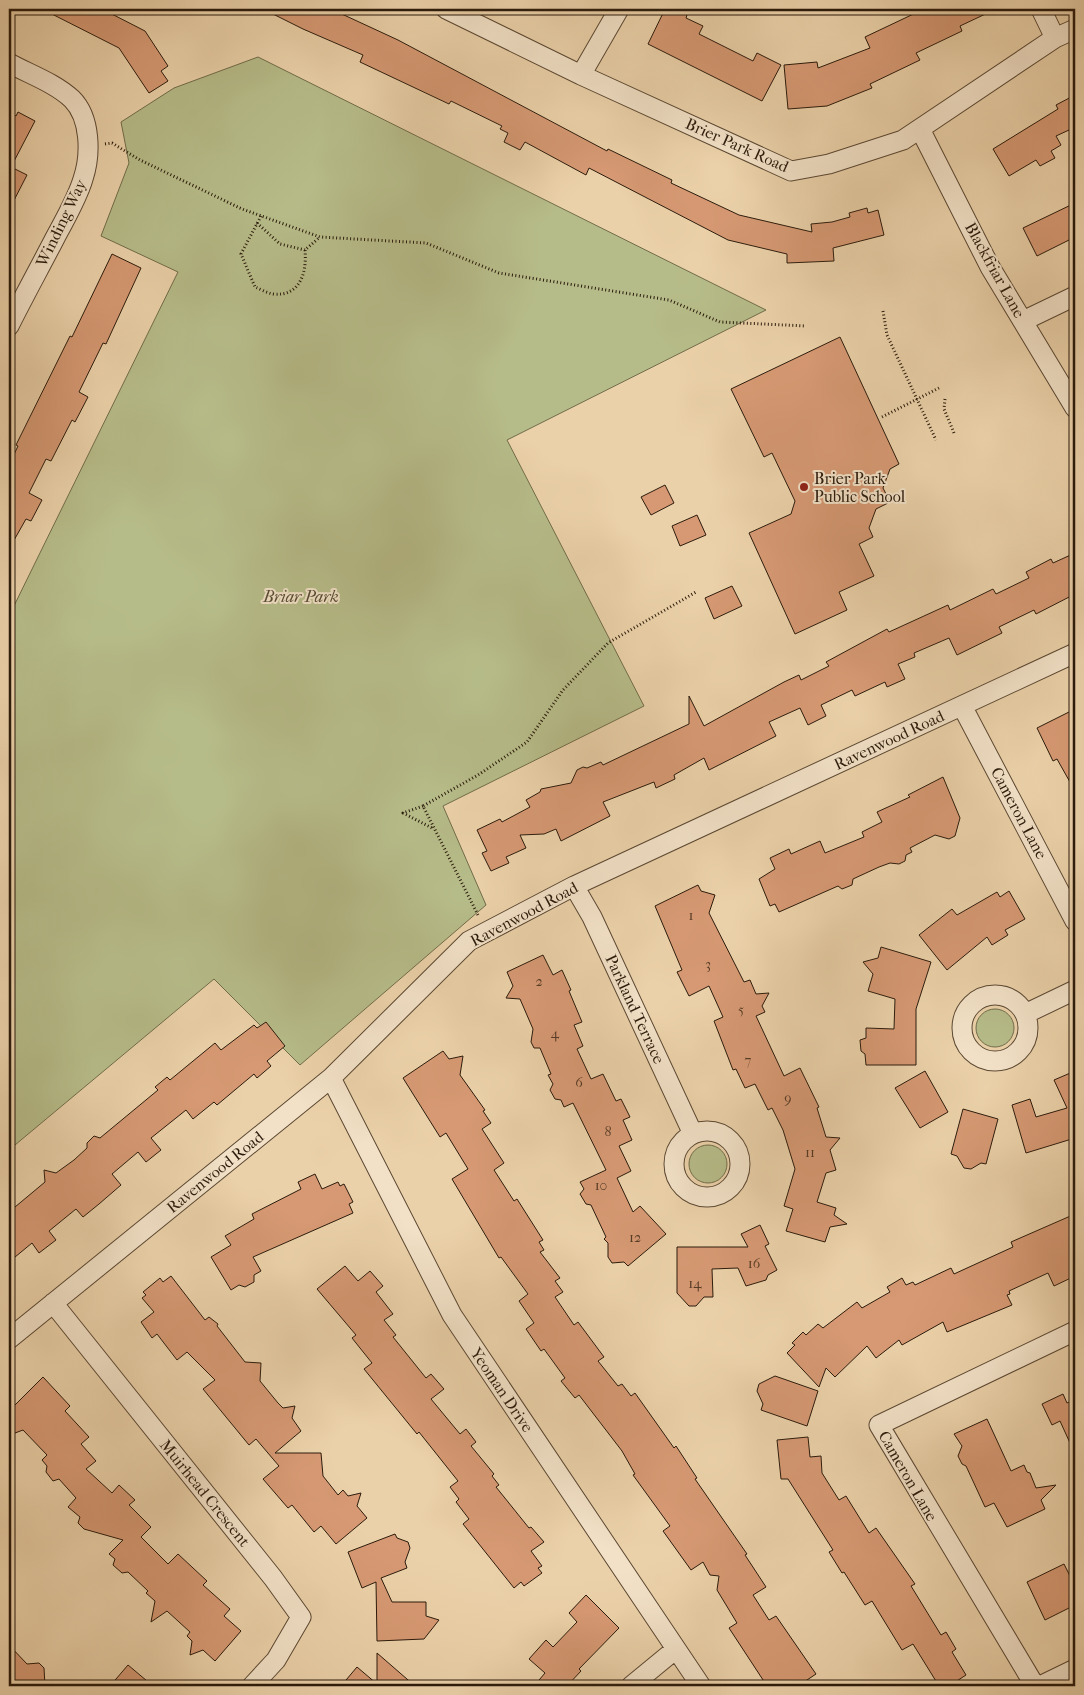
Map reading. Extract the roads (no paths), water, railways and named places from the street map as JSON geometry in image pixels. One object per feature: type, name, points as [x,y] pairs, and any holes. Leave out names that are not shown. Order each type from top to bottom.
[{"type":"street","name":"Brier Park Road","points":[[446,9],[581,75],[791,171],[829,164],[903,140],[1055,38],[1075,29]]},
{"type":"street","points":[[581,75],[619,9]]},
{"type":"street","points":[[1041,9],[1055,38]]},
{"type":"street","name":"Winding Way","points":[[9,64],[57,88],[72,99],[80,110],[86,127],[88,146],[83,179],[70,210],[9,326]]},
{"type":"street","name":"Blackfriar Lane","points":[[920,129],[990,267],[1075,408]]},
{"type":"street","points":[[1023,321],[1075,296]]},
{"type":"street","name":"Ravenwood Road","points":[[9,1339],[331,1078],[469,941],[574,886],[1075,654]]},
{"type":"street","name":"Cameron Lane","points":[[962,706],[1075,921]]},
{"type":"street","name":"Parkland Terrace","points":[[574,886],[592,917],[693,1134]]},
{"type":"street","points":[[1025,1014],[1075,990]]},
{"type":"street","name":"Yeoman Drive","points":[[331,1078],[452,1315],[701,1686]]},
{"type":"street","name":"Muirhead Crescent","points":[[53,1303],[273,1578],[301,1617],[276,1660],[252,1686]]},
{"type":"street","name":"Cameron Lane","points":[[1035,1686],[878,1425],[1075,1331]]},
{"type":"street","points":[[631,1686],[676,1648]]},
{"type":"street","points":[[1040,1686],[1075,1669]]},
{"type":"place","name":"Brier Park Public School","points":[[804,487]]},
{"type":"park label","name":"Briar Park","points":[[301,596]]}]
